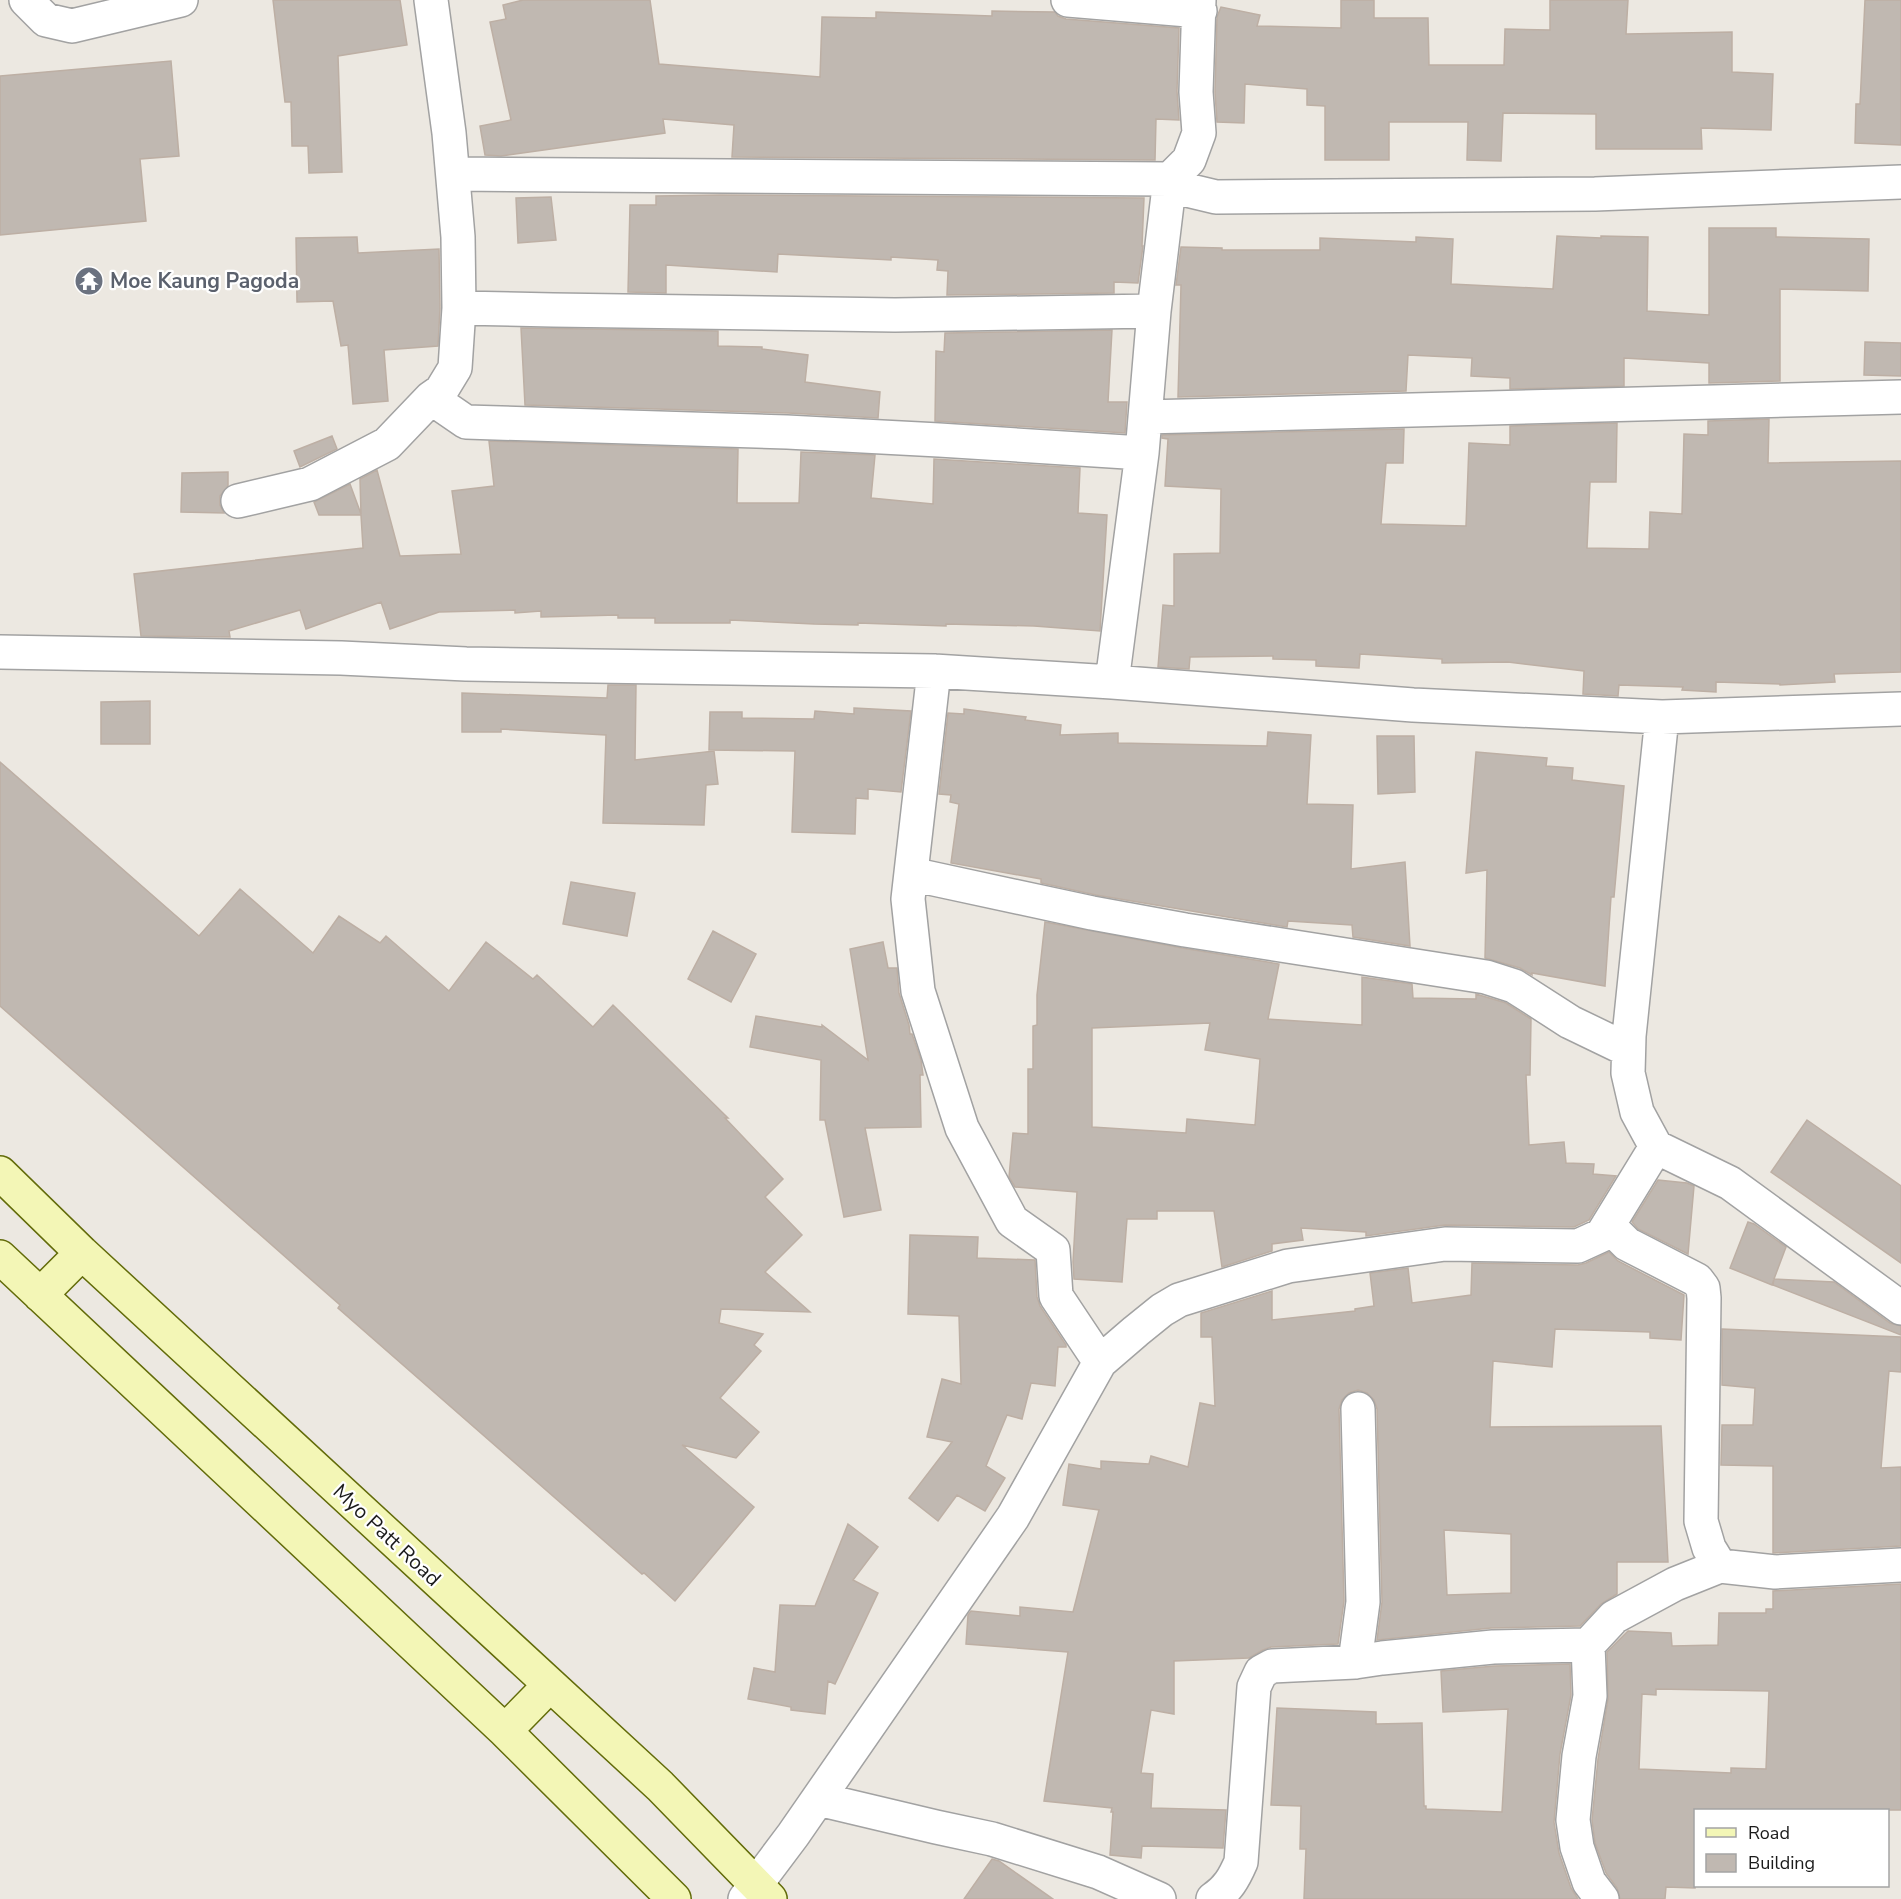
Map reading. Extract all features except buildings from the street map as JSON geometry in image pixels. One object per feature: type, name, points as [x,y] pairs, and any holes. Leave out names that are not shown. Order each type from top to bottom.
[{"type":"main road","name":"Myo Patt Road","points":[[0,1173],[82,1253],[660,1786],[757,1894]]},
{"type":"main road","points":[[40,1295],[82,1253]]},
{"type":"main road","points":[[0,1257],[505,1731],[674,1899]]},
{"type":"main road","points":[[505,1731],[550,1685]]},
{"type":"street","points":[[26,0],[46,20],[72,26],[181,0]]},
{"type":"street","points":[[238,501],[310,483],[387,444],[431,398],[441,391],[454,368],[459,308],[458,237],[454,174],[431,0]]},
{"type":"street","points":[[1068,0],[1200,6],[1196,92],[1199,133],[1189,160],[1170,182],[1154,311],[1142,453],[1112,682]]},
{"type":"street","points":[[454,174],[1170,182],[1216,197],[1595,194],[1901,182]]},
{"type":"street","points":[[459,308],[896,315],[1154,311]]},
{"type":"street","points":[[1145,417],[1901,397]]},
{"type":"street","points":[[431,398],[466,422],[787,432],[1142,453]]},
{"type":"street","points":[[0,652],[341,658],[466,664],[934,671],[1413,705],[1662,717],[1901,709]]},
{"type":"street","points":[[934,671],[908,899],[918,991],[962,1128],[1012,1221],[1053,1250],[1056,1296],[1101,1362]]},
{"type":"street","points":[[1662,717],[1628,1050],[1628,1072],[1637,1112],[1656,1148],[1730,1184],[1901,1308]]},
{"type":"street","points":[[911,874],[1092,913],[1185,930],[1486,977],[1514,986],[1570,1022],[1628,1050]]},
{"type":"street","points":[[757,1894],[818,1799],[1013,1518],[1101,1362],[1144,1324],[1179,1300],[1288,1266],[1445,1244],[1578,1246],[1602,1235],[1656,1148]]},
{"type":"street","points":[[1608,1225],[1627,1244],[1697,1280],[1703,1288],[1701,1521],[1709,1548],[1720,1566]]},
{"type":"street","points":[[1355,1662],[1364,1602],[1358,1409]]},
{"type":"street","points":[[1602,1899],[1588,1882],[1576,1847],[1573,1820],[1590,1696],[1588,1645],[1614,1617],[1675,1584],[1720,1566],[1775,1572],[1901,1565]]},
{"type":"street","points":[[1213,1899],[1233,1881],[1241,1862],[1254,1687],[1261,1672],[1272,1666],[1355,1662],[1493,1647],[1588,1645]]},
{"type":"street","points":[[818,1799],[992,1839],[1098,1872],[1159,1899]]},
{"type":"place","name":"Moe Kaung Pagoda","points":[[89,281]]}]
